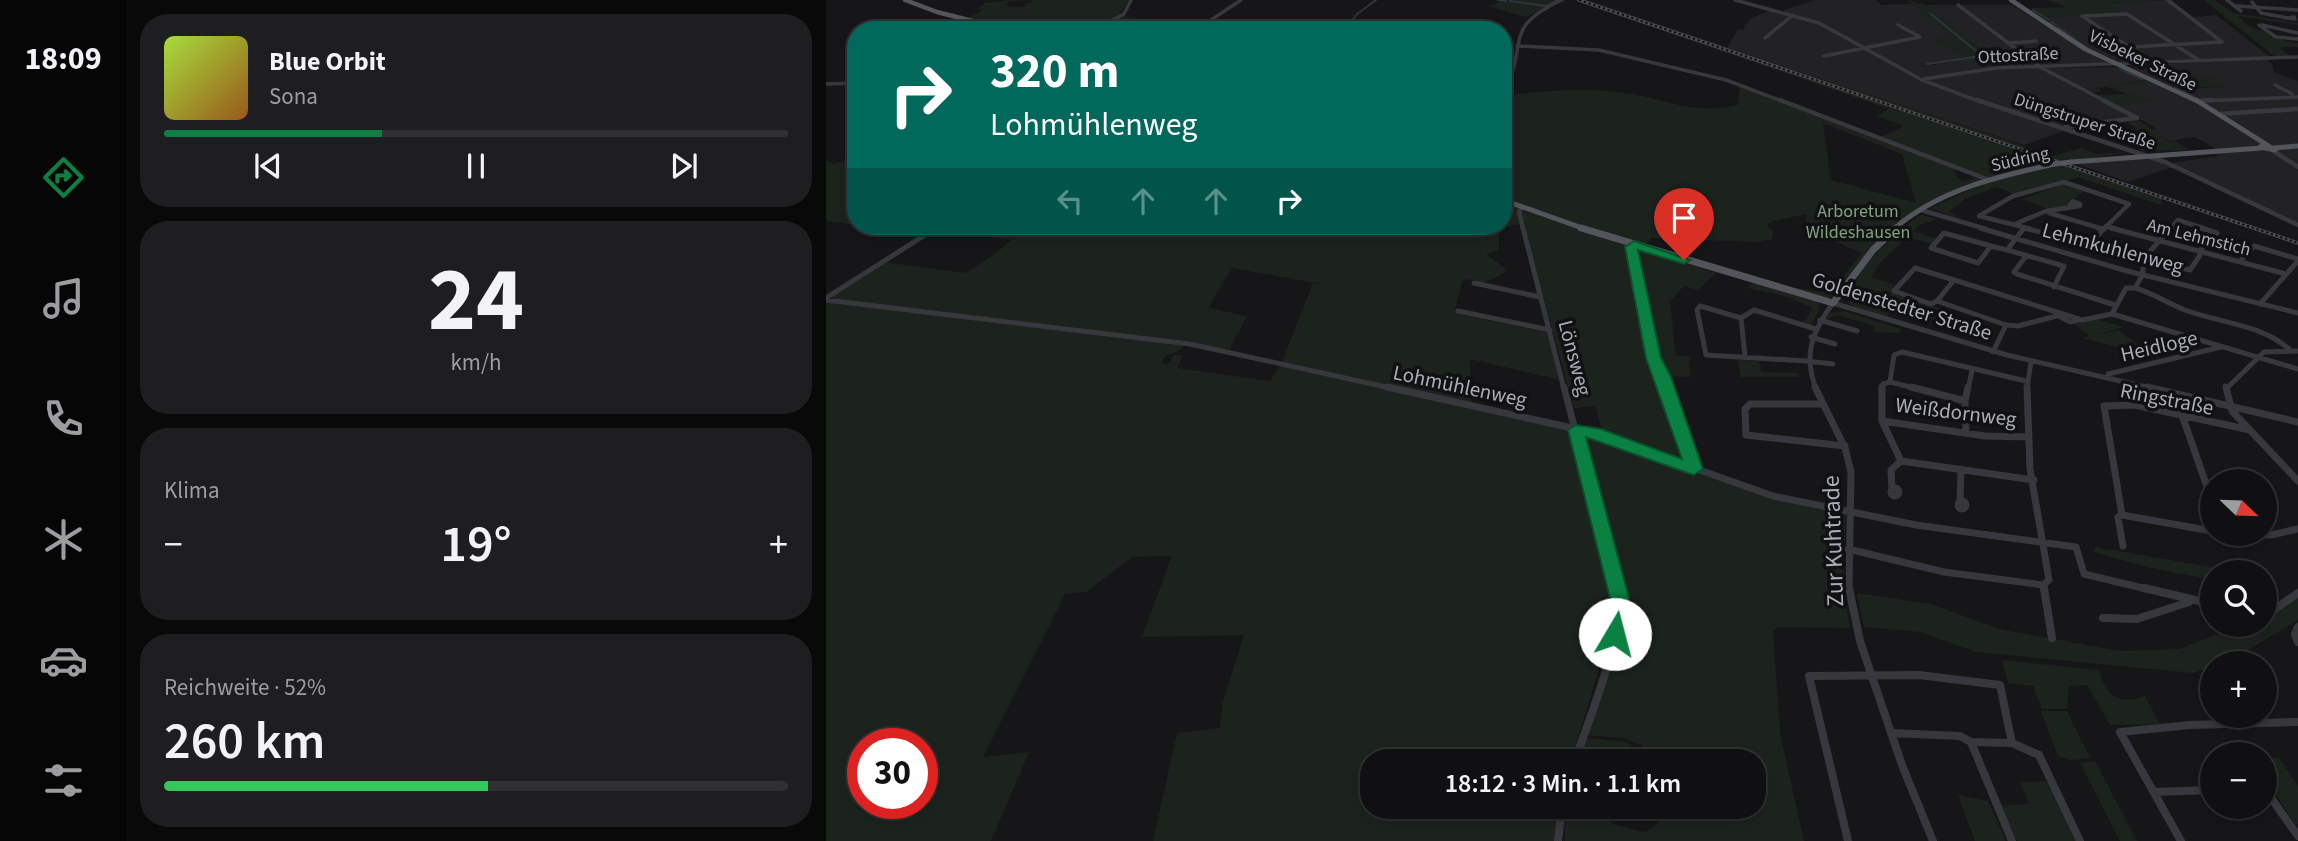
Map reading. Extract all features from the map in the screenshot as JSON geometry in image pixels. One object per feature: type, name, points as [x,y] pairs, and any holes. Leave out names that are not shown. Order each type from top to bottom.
[{"type":"main road","points":[[905,0],[973,21]]},
{"type":"main road","name":"Visbeker Straße","points":[[2011,0],[2085,49],[2197,101],[2262,146]]},
{"type":"main road","points":[[2262,146],[2273,149],[2298,146]]},
{"type":"main road","name":"Südring","points":[[1833,303],[1877,246],[1899,224],[1921,210],[1989,180],[2071,162],[2262,146]]},
{"type":"main road","name":"Goldenstedter Straße","points":[[1512,203],[1634,245],[1833,303]]},
{"type":"street","points":[[1110,21],[1124,14],[1131,0]]},
{"type":"street","points":[[1210,21],[1241,0]]},
{"type":"street","points":[[1512,80],[1520,29],[1529,16],[1562,0]]},
{"type":"street","name":"Düngstruper Straße","points":[[1735,0],[1819,23],[1922,80],[2145,155],[2202,178],[2298,225]]},
{"type":"street","points":[[2168,0],[2222,42],[2174,46],[2129,47],[2082,16],[2127,14],[2174,46],[2197,59]]},
{"type":"street","points":[[2227,0],[2241,11]]},
{"type":"street","points":[[2252,2],[2261,13],[2285,18]]},
{"type":"street","points":[[2272,4],[2280,10]]},
{"type":"street","points":[[2294,4],[2298,10]]},
{"type":"street","points":[[1958,5],[2040,67],[2137,118],[2063,128]]},
{"type":"street","points":[[2236,6],[2298,10]]},
{"type":"street","points":[[1765,38],[1793,15]]},
{"type":"street","points":[[1824,57],[1863,46],[1920,37],[1898,25]]},
{"type":"street","points":[[2298,33],[2259,25],[2276,37],[2298,39]]},
{"type":"street","points":[[2008,43],[2036,41]]},
{"type":"street","points":[[1517,46],[1603,51],[1726,80],[1989,180]]},
{"type":"street","name":"Ottostraße","points":[[1922,80],[1996,68],[2298,57]]},
{"type":"street","points":[[826,84],[847,83]]},
{"type":"street","points":[[2275,85],[2296,96]]},
{"type":"street","points":[[2197,101],[2296,96]]},
{"type":"street","points":[[2218,114],[2298,109]]},
{"type":"street","points":[[2273,149],[2298,167]]},
{"type":"street","points":[[2064,182],[2129,203],[2086,244],[2015,224],[1979,215],[2013,196],[2064,182]]},
{"type":"street","points":[[2015,224],[2036,212],[2074,206]]},
{"type":"street","name":"Lönsweg","points":[[1522,207],[1519,211],[1540,297],[1620,604],[1615,634],[1579,749]]},
{"type":"street","name":"Lehmkuhlenweg","points":[[1921,210],[2142,274],[2298,313]]},
{"type":"street","name":"Am Lehmstich","points":[[2048,212],[2286,274]]},
{"type":"street","points":[[2135,288],[2145,260],[2180,219],[2217,233],[2199,253],[2190,270],[2145,260]]},
{"type":"street","points":[[2007,250],[2024,228]]},
{"type":"street","points":[[1991,246],[1978,263],[1931,248],[1944,233],[2007,250],[2066,268],[2054,287]]},
{"type":"street","points":[[826,299],[923,235]]},
{"type":"street","points":[[1634,245],[1632,247],[1636,274],[1654,358],[1694,469]]},
{"type":"street","points":[[2241,261],[2254,246],[2298,260],[2260,304]]},
{"type":"street","points":[[2026,256],[2014,272],[2115,305]]},
{"type":"street","points":[[1954,280],[1937,301],[1931,304],[1895,291],[1915,268],[1954,280],[2062,315],[2082,320],[2112,314],[2126,288],[2135,288],[2159,295],[2183,309],[2276,337],[2285,342],[2290,351]]},
{"type":"street","points":[[1474,283],[1540,297]]},
{"type":"street","name":"Lohmühlenweg","points":[[826,299],[1190,344],[1595,433],[1773,496],[1916,525],[2076,547],[2084,575],[2192,601]]},
{"type":"street","points":[[1937,301],[2006,325],[2018,326],[2062,315]]},
{"type":"street","points":[[1806,361],[1811,337],[1833,303]]},
{"type":"street","name":"Goldenstedter Straße","points":[[1833,303],[1993,352],[2298,422]]},
{"type":"street","points":[[1816,329],[1754,310],[1741,318],[1700,306],[1698,310],[1705,353],[1709,356],[1745,356],[1833,364]]},
{"type":"street","points":[[1458,311],[1550,330]]},
{"type":"street","name":"Heidloge","points":[[2112,314],[2255,359],[2298,369]]},
{"type":"street","points":[[1741,318],[1745,356]]},
{"type":"street","points":[[1820,320],[1857,331]]},
{"type":"street","points":[[1993,352],[2006,325]]},
{"type":"street","points":[[1811,337],[1836,344]]},
{"type":"street","name":"Heidloge","points":[[2108,378],[2108,374],[2222,347]]},
{"type":"street","points":[[2298,351],[2269,350],[2226,386],[2229,405],[2298,481]]},
{"type":"street","points":[[1890,382],[1894,355],[1897,352],[1939,359],[1972,371],[2026,381]]},
{"type":"street","name":"Zur Kuhtrade","points":[[1806,361],[1823,404],[1845,446],[1851,473],[1848,549],[1852,608],[1891,733],[1933,841]]},
{"type":"street","points":[[1848,549],[1944,572],[2043,585],[2049,580],[2039,542],[2029,437],[2026,381],[2031,361]]},
{"type":"street","points":[[1966,433],[1965,401],[1972,371]]},
{"type":"street","points":[[1882,421],[1879,415],[1881,393],[1883,384],[1890,382],[1965,401]]},
{"type":"street","points":[[1823,404],[1750,404],[1745,409],[1746,435],[1845,446]]},
{"type":"street","name":"Ringstraße","points":[[2123,546],[2118,517],[2122,515],[2104,406],[2126,404],[2225,428],[2250,430]]},
{"type":"street","points":[[2183,418],[2201,469]]},
{"type":"street","name":"Weißdornweg","points":[[1882,421],[2008,439],[2029,437]]},
{"type":"street","name":"Weißdornweg","points":[[1882,421],[1901,461]]},
{"type":"street","points":[[1892,489],[1891,470],[1901,461],[2034,480]]},
{"type":"street","points":[[1960,501],[1961,469]]},
{"type":"street","points":[[2122,515],[2200,529]]},
{"type":"street","points":[[2277,534],[2298,529]]},
{"type":"street","points":[[2043,585],[2052,638]]},
{"type":"street","points":[[2277,608],[2298,593]]},
{"type":"street","points":[[2103,618],[2137,619],[2192,601],[2200,602]]},
{"type":"street","points":[[2298,627],[2295,634],[2298,642]]},
{"type":"street","points":[[1848,841],[1826,750],[1825,731],[1809,676],[1919,675],[2000,685],[2012,743]]},
{"type":"street","points":[[2181,841],[2120,732],[2190,725],[2298,722]]},
{"type":"street","points":[[1891,733],[1960,736],[1972,742],[2012,743],[2039,755],[2080,841]]},
{"type":"street","points":[[1972,742],[2012,841]]},
{"type":"street","points":[[2154,792],[2200,790]]},
{"type":"street","points":[[2277,806],[2298,836]]},
{"type":"street","points":[[1558,841],[1561,819]]},
{"type":"shaded area","points":[[1578,0],[2298,243],[2298,244],[2214,216]]},
{"type":"shaded area","points":[[1815,0],[1876,0],[1881,5],[1913,4],[1918,7],[1952,36],[1932,40],[1966,57],[1919,67],[1978,57],[1990,67],[1998,69],[2119,67],[2148,80],[2118,84],[2154,82],[2172,91],[2226,86],[2194,75],[2192,81],[2161,82],[2130,66],[2266,59],[2272,64],[2274,72],[2298,81],[2298,164],[2289,165],[2298,170],[2298,223],[2171,163],[2218,156],[2214,148],[2195,137],[2169,141],[2150,130],[2157,129],[2118,106],[2150,101],[2116,85],[2085,89],[2132,118],[2061,125],[2066,130],[2024,145],[1727,48],[1738,29],[1743,30],[1750,19],[1771,10],[1813,20],[1782,11]]},
{"type":"shaded area","points":[[2166,0],[2191,17],[2216,15],[2270,57],[2118,61],[2090,49],[2045,17],[2122,13],[2110,4]]},
{"type":"shaded area","points":[[1926,5],[2011,5],[2109,63],[2003,67]]},
{"type":"shaded area","points":[[2147,157],[2172,167],[2128,182],[2075,163]]},
{"type":"green space","points":[[1010,0],[1026,0],[1008,1],[1007,7],[1026,7],[1026,4],[1033,2],[1030,0],[1129,0],[1119,15],[1155,21],[1128,18],[1121,21],[978,21],[967,18],[982,11],[978,9],[985,3]]},
{"type":"green space","points":[[1500,0],[1561,0],[1526,17],[1488,6],[1505,1]]},
{"type":"green space","points":[[1574,0],[1586,0],[2054,156],[2081,148],[2097,154],[2133,152],[2058,162],[1796,73],[2055,162],[1989,179],[1880,137],[1904,126],[1877,116],[1889,109]]},
{"type":"green space","points":[[1908,0],[1926,5],[2003,67],[1990,67],[1978,57],[1915,65],[1964,57],[1930,40],[1951,36]]},
{"type":"green space","points":[[2047,0],[2151,1],[2111,4],[2123,13],[2045,17],[2031,8],[2067,7]]},
{"type":"green space","points":[[2204,0],[2215,0],[2233,13],[2298,23],[2238,16],[2251,27],[2298,43],[2298,47],[2279,47],[2287,54],[2298,56],[2274,56]]},
{"type":"green space","points":[[2184,76],[2208,76],[2227,86],[2177,89],[2161,82],[2191,81]]},
{"type":"green space","points":[[2149,80],[2154,82],[2119,86],[2152,102],[2118,106],[2098,95],[2128,94],[2107,87],[2098,88],[2102,91],[2093,93],[2085,89]]},
{"type":"green space","name":"Arboretum Wildeshausen","points":[[1740,86],[1768,97],[1764,99],[1773,99],[1958,170],[1953,171],[1962,182],[1978,177],[1982,180],[1910,214],[1829,298],[1785,287],[1830,293],[1862,253],[1810,231],[1806,228],[1806,214],[1769,222],[1767,226],[1773,231],[1772,239],[1756,242],[1651,238],[1643,247],[1512,202],[1512,95],[1551,91],[1601,91],[1632,94],[1696,108],[1738,105]],"holes":[[[1823,123],[1902,154],[1916,203],[1831,180]]]},
{"type":"green space","points":[[2140,121],[2168,141],[2174,140],[2189,150],[2137,151],[2144,146],[2143,139],[2119,131],[2137,129],[2127,122]]},
{"type":"green space","points":[[847,159],[847,224],[826,221],[826,160],[834,164]]},
{"type":"green space","points":[[2064,165],[2162,199],[2161,205],[2078,177],[2020,196],[1996,187],[1963,200],[1949,212],[1965,221],[1930,208],[1990,181]]},
{"type":"green space","points":[[2065,183],[2086,190],[2067,202],[2068,205],[2053,211],[2023,199]]},
{"type":"green space","points":[[1512,206],[1518,208],[1520,224],[1512,226]]},
{"type":"green space","points":[[1523,210],[1630,246],[1652,358],[1662,376],[1688,465],[1603,433],[1595,406],[1574,408],[1520,213]]},
{"type":"green space","points":[[1921,215],[1937,219],[1919,225],[1913,231],[1937,239],[1932,244],[1907,237],[1879,264],[1872,277],[1897,286],[1889,292],[1942,309],[1939,322],[1893,305],[1887,318],[1849,304],[1847,295],[1870,261],[1899,231]]},
{"type":"green space","points":[[980,235],[1499,235],[1499,250],[1486,254],[1508,271],[1484,283],[1470,279],[1462,281],[1455,310],[1463,315],[1549,333],[1561,380],[1470,359],[1471,404],[1282,362],[1313,283],[1333,286],[1232,268],[1208,308],[1247,316],[1229,350],[1188,341],[833,299],[831,296],[883,262],[965,273],[994,255],[1011,240]]},
{"type":"green space","points":[[1635,248],[1716,273],[1698,290],[1684,286],[1670,301],[1676,356],[1689,356],[1690,377],[1665,376],[1656,358]]},
{"type":"green space","points":[[1753,283],[1819,302],[1820,308],[1811,325],[1802,323],[1813,308],[1781,295],[1747,288]]},
{"type":"green space","points":[[826,301],[1185,344],[1177,352],[1165,356],[1161,363],[1167,365],[1174,355],[1183,355],[1177,368],[1270,381],[1280,365],[1573,431],[1617,596],[1616,613],[1575,749],[1360,749],[1360,819],[1557,819],[1555,841],[1153,841],[1177,733],[1220,728],[1222,705],[1244,635],[1142,637],[1172,556],[1132,557],[1086,592],[1065,594],[983,757],[1029,752],[991,841],[826,841]]},
{"type":"green space","points":[[1844,311],[1901,329],[1899,333],[1872,332],[1875,326],[1837,315],[1825,320],[1830,313]]},
{"type":"green space","points":[[2095,319],[2124,327],[2094,335],[2118,330],[2148,351],[2138,353],[2083,338],[2090,336],[2074,324]]},
{"type":"green space","points":[[1738,360],[1759,361],[1761,372],[1798,373],[1801,377],[1741,377]]},
{"type":"green space","points":[[1582,433],[1762,495],[1846,514],[1842,579],[1850,628],[1778,627],[1773,631],[1780,733],[1804,841],[1565,841],[1565,819],[1609,819],[1612,824],[1646,832],[1662,819],[1766,819],[1766,749],[1643,749],[1641,745],[1624,738],[1585,735],[1625,601],[1580,435]]},
{"type":"green space","points":[[2094,547],[2200,565],[2200,577],[2124,561],[2095,552]]},
{"type":"green space","points":[[1857,593],[1931,604],[1999,629],[2119,651],[2180,649],[2210,637],[2269,637],[2246,651],[2200,651],[2200,671],[2193,673],[1976,652],[1920,632],[1864,627]]},
{"type":"green space","points":[[2298,597],[2298,620],[2277,632],[2277,607]]},
{"type":"green space","points":[[2002,660],[2098,670],[2114,696],[2127,700],[2145,696],[2160,724],[2110,725],[2087,685],[2069,686],[2067,709],[2042,709],[2033,686],[2008,683]]},
{"type":"green space","points":[[2041,711],[2067,711],[2090,758],[2072,760],[2058,756]]},
{"type":"green space","points":[[1584,738],[1623,741],[1633,745],[1625,749],[1581,749]]},
{"type":"green space","points":[[2277,758],[2298,786],[2298,824],[2295,824],[2277,796]]},
{"type":"green space","points":[[2095,761],[2137,841],[2120,841],[2080,763]]},
{"type":"green space","points":[[2048,781],[2076,841],[2017,841],[2000,806],[2029,804],[2020,782]]},
{"type":"green space","points":[[1958,795],[1988,801],[2006,841],[1975,841]]},
{"type":"waterway","points":[[1351,21],[1376,0]]},
{"type":"waterway","points":[[1498,0],[1506,1]]},
{"type":"waterway","points":[[1510,1],[1546,6],[1558,0]]},
{"type":"waterway","points":[[2033,10],[2049,20]]},
{"type":"waterway","points":[[1931,14],[1992,64]]},
{"type":"waterway","points":[[2051,22],[2056,25]]},
{"type":"waterway","points":[[2058,27],[2087,48]]},
{"type":"waterway","points":[[1927,64],[1981,56]]},
{"type":"waterway","points":[[2120,69],[2142,79]]},
{"type":"waterway","points":[[2175,88],[2194,97]]},
{"type":"railway","points":[[1579,0],[2298,243]]},
{"type":"route","points":[[1615,634],[1620,598],[1576,430],[1595,433],[1694,469],[1645,326],[1632,247],[1634,245],[1684,260]]}]
